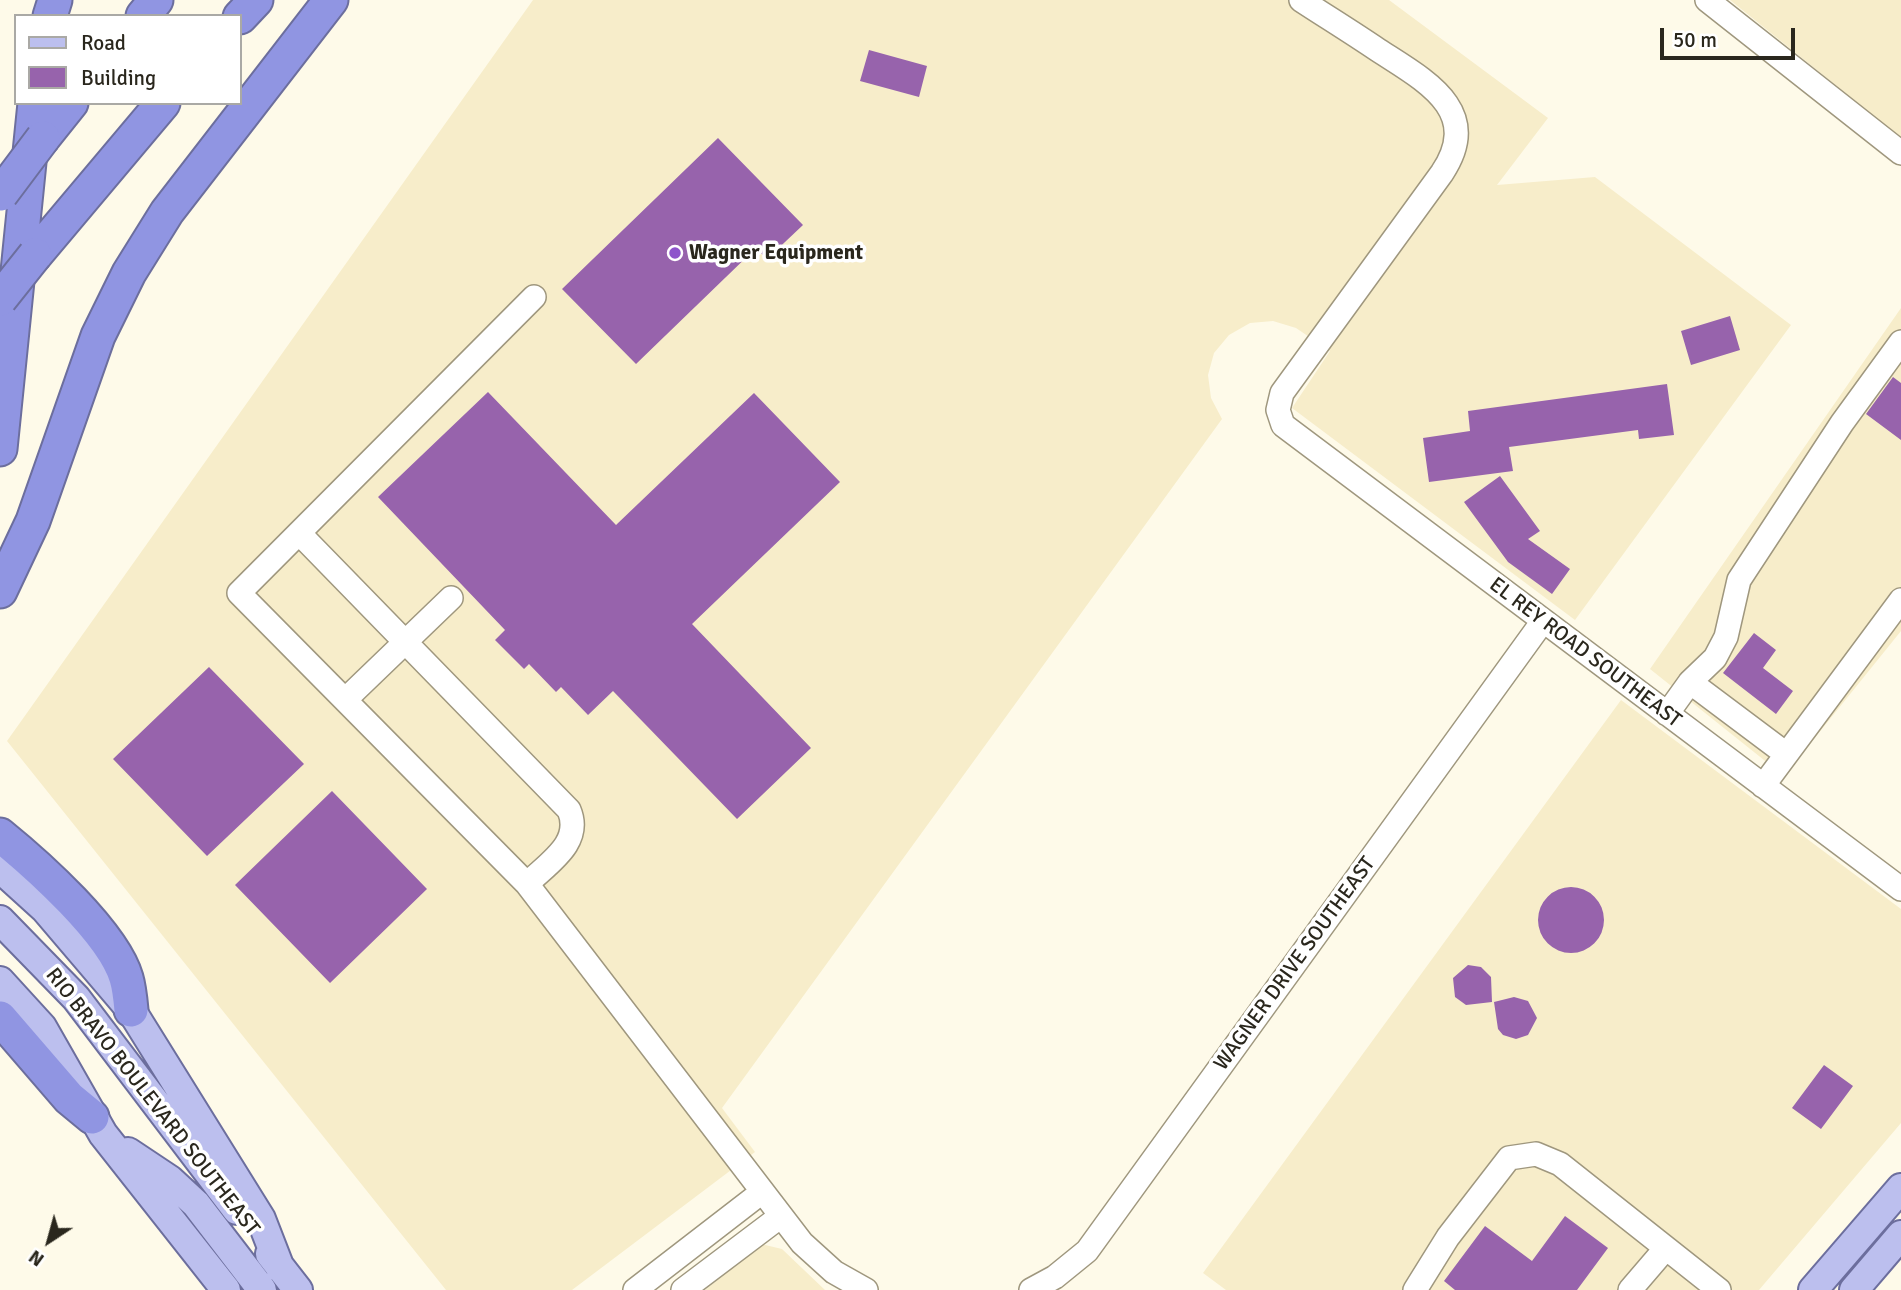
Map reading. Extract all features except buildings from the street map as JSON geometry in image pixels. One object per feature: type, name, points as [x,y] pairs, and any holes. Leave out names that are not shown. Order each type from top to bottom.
[{"type":"highway","points":[[145,14],[156,0]]},
{"type":"highway","points":[[242,15],[256,0]]},
{"type":"highway","points":[[0,591],[33,521],[98,336],[129,273],[167,212],[331,0]]},
{"type":"highway","points":[[0,449],[35,105]]},
{"type":"highway","points":[[0,195],[69,105]]},
{"type":"highway","points":[[0,299],[161,105]]},
{"type":"highway","points":[[0,835],[92,924],[115,955],[125,976],[131,1010]]},
{"type":"highway","points":[[0,1018],[69,1098],[98,1126]]},
{"type":"main road","points":[[0,868],[53,917],[131,1010],[261,1219],[280,1268]]},
{"type":"main road","name":"RIO BRAVO BOULEVARD SOUTHEAST","points":[[0,920],[48,966],[82,1006],[298,1290]]},
{"type":"main road","name":"RIO BRAVO BOULEVARD SOUTHEAST","points":[[0,981],[42,1027],[61,1055],[98,1126],[226,1290]]},
{"type":"main road","points":[[98,1126],[170,1180],[196,1204],[262,1290]]},
{"type":"main road","points":[[1813,1290],[1901,1188]]},
{"type":"main road","points":[[1860,1282],[1901,1235]]},
{"type":"street","name":"EL REY ROAD SOUTHEAST","points":[[1301,0],[1438,90],[1453,118],[1455,140],[1448,163],[1282,393],[1278,410],[1289,430],[1901,889]]},
{"type":"street","points":[[1707,0],[1901,153]]},
{"type":"street","points":[[534,297],[239,593],[527,884],[781,1216],[817,1258],[866,1290]]},
{"type":"street","points":[[1667,714],[1690,682],[1715,658],[1726,637],[1739,580],[1842,423],[1901,342]]},
{"type":"street","points":[[299,533],[569,810],[573,825],[571,839],[527,884]]},
{"type":"street","points":[[345,700],[451,598]]},
{"type":"street","points":[[1763,786],[1901,600]]},
{"type":"street","name":"WAGNER DRIVE SOUTHEAST","points":[[1031,1290],[1055,1277],[1087,1251],[1543,621]]},
{"type":"street","points":[[1690,682],[1786,754]]},
{"type":"street","points":[[1415,1290],[1448,1237],[1509,1158],[1536,1154],[1559,1164],[1719,1290]]},
{"type":"street","points":[[635,1290],[762,1192]]},
{"type":"street","points":[[683,1290],[781,1216]]},
{"type":"street","points":[[1630,1290],[1667,1248]]},
{"type":"street","points":[[1842,1255],[1860,1282]]},
{"type":"street","points":[[660,1270],[675,1290]]},
{"type":"shaded area","points":[[533,0],[1389,0],[1548,118],[1497,185],[1595,177],[1791,325],[1575,620],[1292,408],[1330,351],[1296,328],[1273,321],[1250,323],[1229,335],[1214,353],[1208,375],[1211,398],[1222,419],[722,1108],[755,1152],[572,1290],[446,1290],[7,741]]},
{"type":"shaded area","points":[[1730,0],[1901,0],[1901,138]]},
{"type":"shaded area","points":[[1901,308],[1901,631],[1784,776],[1650,669]]},
{"type":"shaded area","points":[[1621,700],[1901,909],[1901,1123],[1759,1290],[1226,1290],[1203,1273]]},
{"type":"shaded area","points":[[761,1244],[782,1249],[825,1290],[705,1290]]},
{"type":"place","name":"Wagner Equipment","points":[[675,253]]}]
